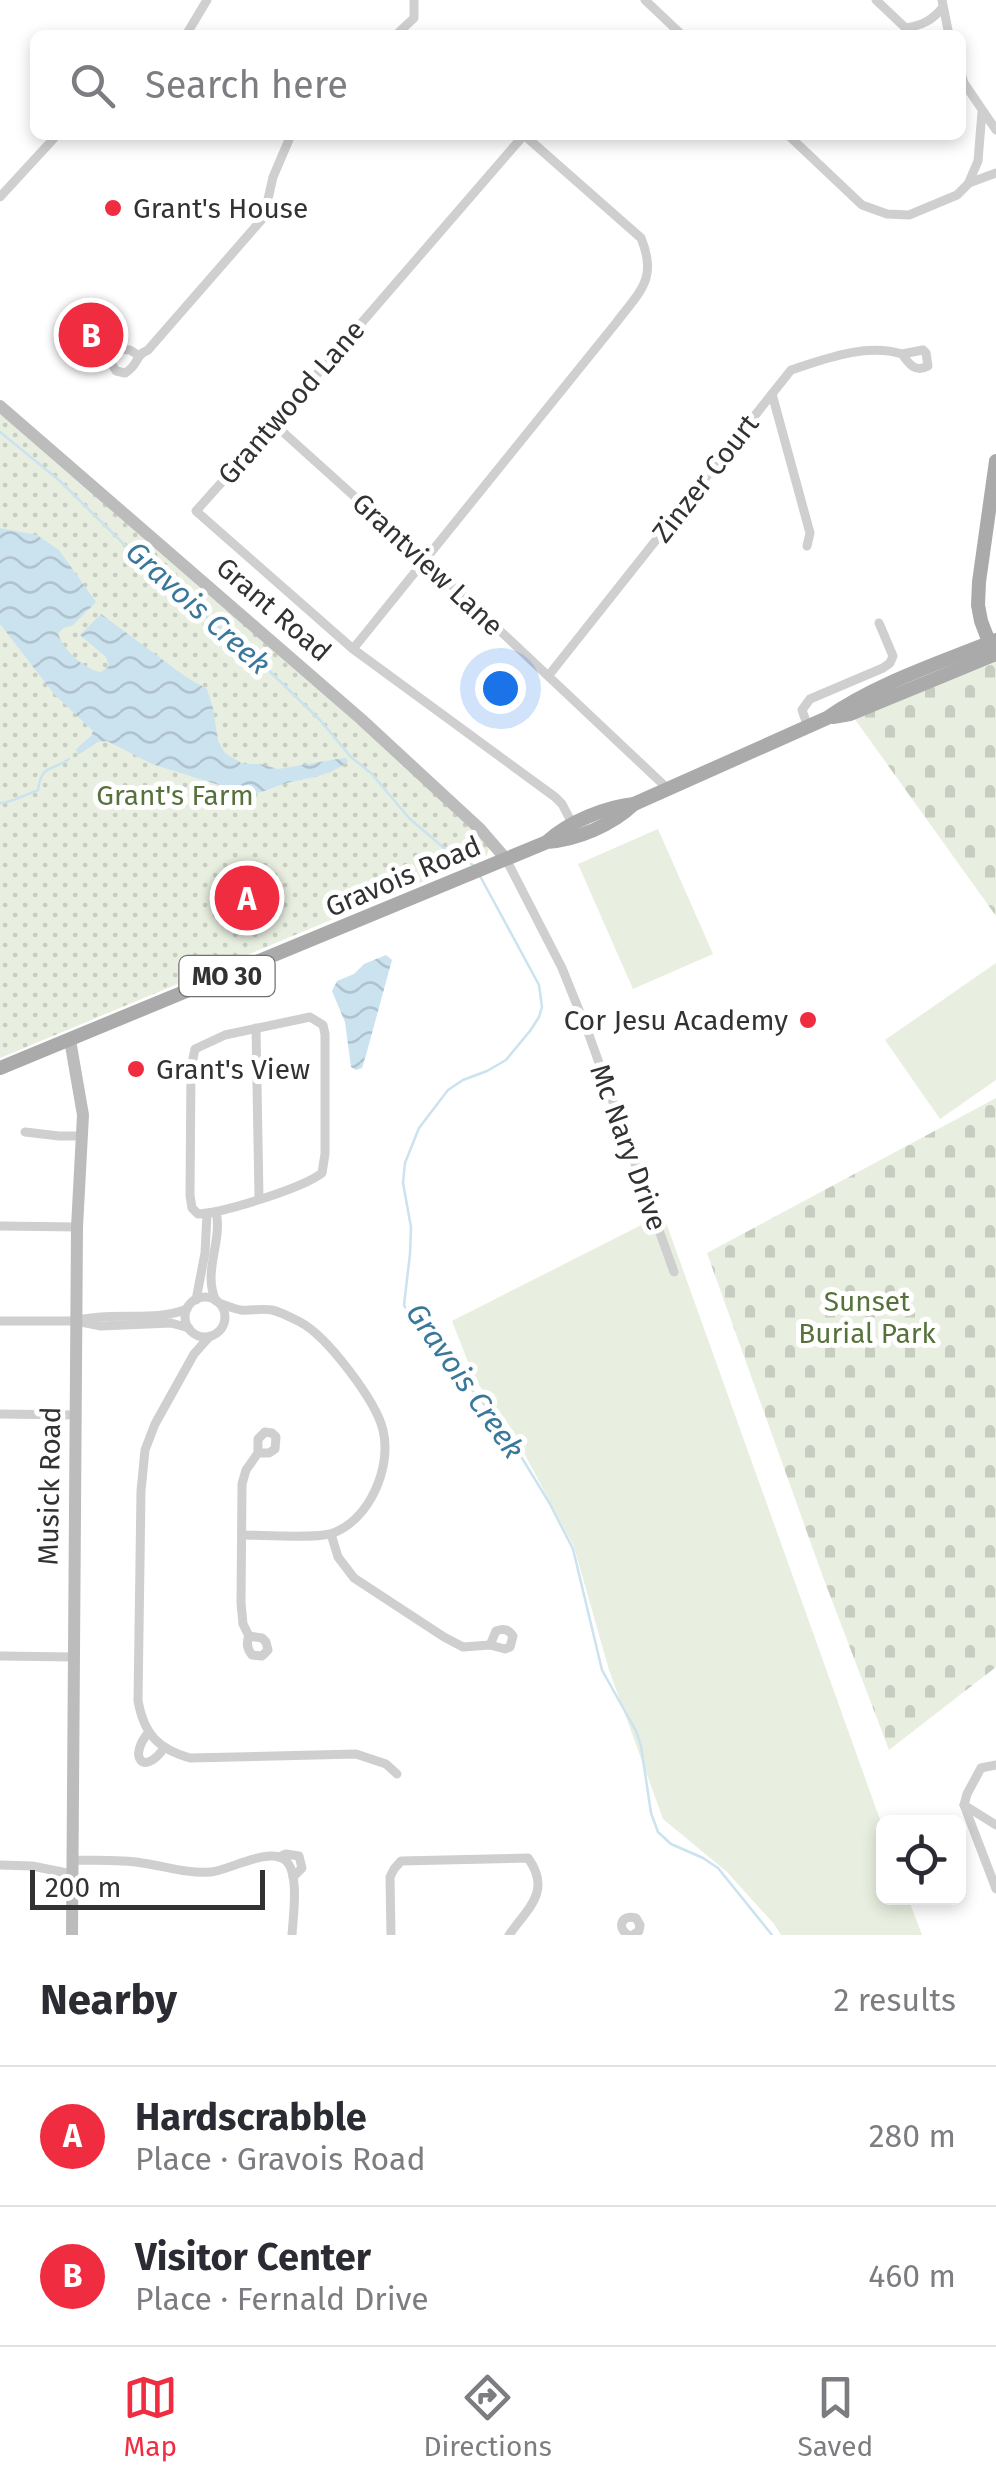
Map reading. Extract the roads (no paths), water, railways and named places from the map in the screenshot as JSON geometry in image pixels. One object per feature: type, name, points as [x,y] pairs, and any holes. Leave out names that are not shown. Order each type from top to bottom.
[{"type":"main road","points":[[994,648],[978,605],[996,461]]},
{"type":"main road","points":[[970,651],[981,620]]},
{"type":"main road","name":"Gravois Road","points":[[547,842],[560,830],[616,806],[634,804],[808,727],[846,704],[970,651],[994,648]]},
{"type":"main road","name":"Gravois Road","points":[[827,718],[850,714],[994,648]]},
{"type":"main road","name":"Gravois Road","points":[[0,1068],[547,842],[565,841],[621,816],[634,804]]},
{"type":"street","points":[[189,30],[206,0]]},
{"type":"street","points":[[401,30],[414,18],[414,0]]},
{"type":"street","points":[[645,0],[677,30]]},
{"type":"street","points":[[876,0],[907,30]]},
{"type":"street","points":[[913,30],[934,18],[942,4]]},
{"type":"street","points":[[942,4],[948,30]]},
{"type":"street","points":[[966,86],[996,130]]},
{"type":"street","points":[[793,140],[862,205],[887,214],[909,216],[957,195],[969,183],[978,161],[982,112]]},
{"type":"street","points":[[0,197],[52,140]]},
{"type":"street","points":[[138,354],[148,350],[264,216],[289,140]]},
{"type":"street","name":"Grantwood Lane","points":[[520,140],[196,510],[353,649],[555,797],[574,825]]},
{"type":"street","name":"Grantwood Lane","points":[[353,649],[648,278],[647,253],[641,238],[530,140]]},
{"type":"street","points":[[969,183],[996,173]]},
{"type":"street","name":"Zinzer Court","points":[[549,675],[791,370],[875,351],[902,354]]},
{"type":"street","points":[[772,394],[810,534],[807,546]]},
{"type":"street","name":"Grant Road","points":[[0,406],[361,719],[480,829],[506,859]]},
{"type":"street","name":"Grantview Lane","points":[[274,424],[426,560],[668,789]]},
{"type":"street","points":[[808,727],[802,710],[810,699],[890,663],[892,656],[880,623]]},
{"type":"street","name":"Mc Nary Drive","points":[[506,859],[583,1018],[674,1272]]},
{"type":"street","points":[[310,1017],[324,1025],[325,1034],[322,1173],[313,1180],[259,1198],[212,1213],[198,1214],[192,1208],[192,1055],[195,1049],[225,1035],[310,1017]]},
{"type":"street","points":[[256,1028],[259,1198]]},
{"type":"street","name":"Musick Road","points":[[70,1040],[81,1094],[82,1136],[77,1228],[72,1935]]},
{"type":"street","points":[[25,1132],[82,1136]]},
{"type":"street","points":[[196,1300],[212,1213]]},
{"type":"street","points":[[212,1213],[218,1226],[211,1291],[225,1314],[224,1322],[221,1330],[194,1354],[154,1424],[142,1478],[138,1700],[141,1715],[164,1748],[190,1758],[356,1754],[374,1758],[398,1774]]},
{"type":"street","points":[[0,1226],[77,1228]]},
{"type":"street","points":[[76,1321],[101,1315],[170,1314],[204,1298],[241,1310],[272,1310],[304,1323],[331,1348],[370,1399],[384,1430],[385,1455],[370,1500],[351,1523],[331,1534],[242,1535]]},
{"type":"street","points":[[188,1308],[186,1320],[194,1354]]},
{"type":"street","points":[[224,1322],[241,1310]]},
{"type":"street","points":[[0,1321],[76,1321],[101,1326],[171,1323],[198,1336],[210,1336]]},
{"type":"street","points":[[0,1414],[75,1415]]},
{"type":"street","points":[[249,1636],[243,1624],[241,1603],[242,1484],[258,1452]]},
{"type":"street","points":[[331,1534],[338,1557],[354,1578],[444,1638],[463,1647],[490,1645]]},
{"type":"street","points":[[0,1656],[72,1657]]},
{"type":"street","points":[[150,1732],[139,1746],[139,1759],[150,1763],[164,1748]]},
{"type":"street","points":[[996,1765],[981,1768],[964,1805],[996,1889]]},
{"type":"street","points":[[964,1805],[996,1825]]},
{"type":"street","points":[[0,1865],[72,1867],[137,1862],[212,1872],[286,1854],[299,1856],[302,1868],[293,1877]]},
{"type":"street","points":[[278,1856],[290,1865],[293,1877],[292,1935]]},
{"type":"street","points":[[391,1935],[390,1877],[401,1861],[528,1858],[536,1869],[538,1894],[509,1935]]},
{"type":"water","points":[[0,528],[37,535],[59,550],[96,602],[72,626],[58,633],[69,652],[82,663],[101,672],[109,666],[106,657],[80,635],[101,614],[207,689],[218,741],[225,753],[243,764],[278,769],[346,758],[348,761],[327,773],[248,794],[152,764],[107,741],[98,742],[78,755],[76,749],[93,731],[54,694],[0,624]]},
{"type":"water","points":[[386,955],[392,960],[362,1068],[356,1070],[351,1067],[345,1022],[332,991],[337,981]]},
{"type":"waterway","name":"Gravois Creek","points":[[0,432],[60,481],[143,563],[262,664],[372,774],[409,818],[444,848],[473,865]]},
{"type":"waterway","points":[[0,803],[38,790],[45,772],[69,759]]},
{"type":"waterway","name":"Gravois Creek","points":[[480,876],[539,985],[542,1007],[530,1031],[506,1060],[448,1090],[419,1128],[405,1163],[403,1183],[411,1227],[404,1305],[411,1318],[438,1340],[467,1384],[503,1427],[573,1549],[602,1670],[641,1746],[651,1813],[658,1832],[671,1844],[718,1868],[772,1935]]},
{"type":"place","name":"Grant's House","points":[[113,208]]},
{"type":"place","name":"Visitor Center","points":[[91,335]]},
{"type":"place","name":"Hardscrabble","points":[[247,898]]},
{"type":"place","name":"Cor Jesu Academy","points":[[808,1020]]},
{"type":"place","name":"Grant's View","points":[[136,1069]]},
{"type":"park label","name":"Grant's Farm","points":[[175,795]]},
{"type":"park label","name":"Sunset Burial Park","points":[[867,1317]]}]
